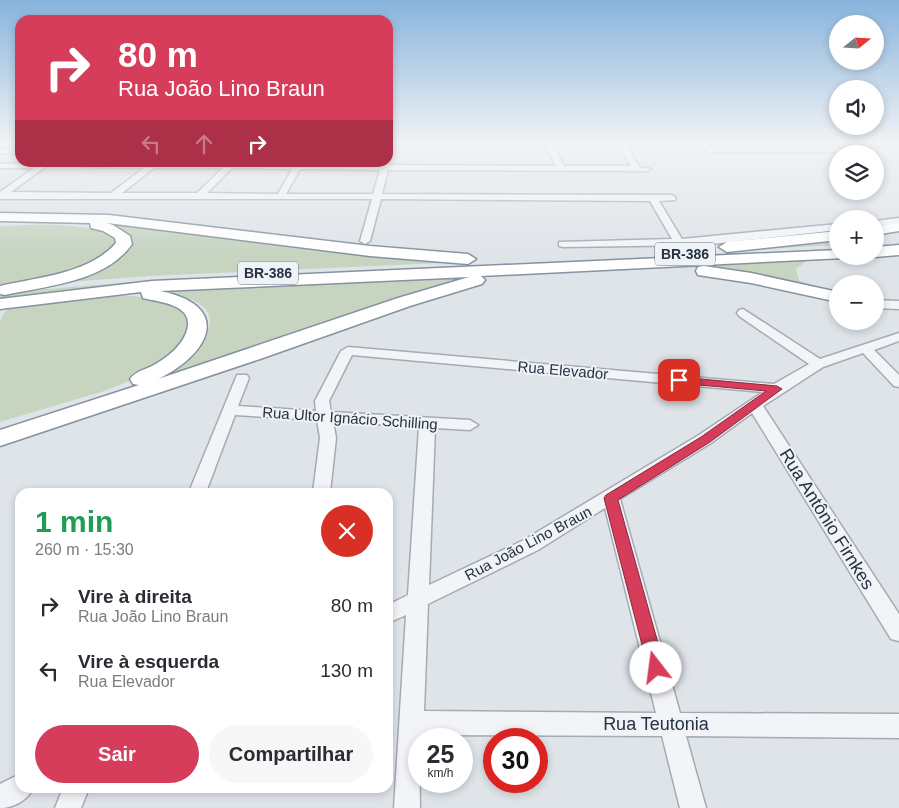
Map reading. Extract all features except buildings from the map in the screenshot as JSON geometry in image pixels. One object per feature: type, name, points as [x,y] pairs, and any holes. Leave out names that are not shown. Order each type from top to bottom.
[{"type":"highway","points":[[0,217],[109,218],[413,256],[535,265]]},
{"type":"highway","points":[[0,224],[94,225],[118,232],[124,239],[124,244],[117,253],[95,266],[2,295]]},
{"type":"highway","points":[[884,230],[899,227]]},
{"type":"highway","points":[[651,260],[829,233]]},
{"type":"highway","points":[[884,244],[899,243]]},
{"type":"highway","points":[[884,251],[899,250]]},
{"type":"highway","name":"BR-386","points":[[2,295],[158,278],[829,252]]},
{"type":"highway","points":[[829,254],[810,260],[804,264],[803,268],[807,276],[816,285],[829,292]]},
{"type":"highway","points":[[651,260],[829,294]]},
{"type":"highway","points":[[0,438],[253,355],[404,302],[473,280],[535,265]]},
{"type":"highway","name":"BR-386","points":[[2,295],[535,265]]},
{"type":"highway","points":[[0,425],[99,395],[152,375],[179,359],[196,335],[199,326],[197,316],[189,306],[173,298],[96,291]]},
{"type":"street","points":[[1,196],[24,180]]},
{"type":"street","points":[[112,196],[133,180]]},
{"type":"street","points":[[198,197],[215,180]]},
{"type":"street","points":[[280,197],[290,180]]},
{"type":"street","points":[[365,241],[381,180]]},
{"type":"street","points":[[1,196],[672,198]]},
{"type":"street","points":[[653,198],[678,241],[677,243],[829,232]]},
{"type":"street","points":[[884,223],[899,221]]},
{"type":"street","points":[[563,244],[678,241]]},
{"type":"street","points":[[884,304],[899,305]]},
{"type":"street","points":[[744,313],[818,364]]},
{"type":"street","name":"Rua João Lino Braun","points":[[393,612],[531,545],[611,498],[818,364],[899,337]]},
{"type":"street","points":[[865,348],[899,383]]},
{"type":"street","name":"Rua Elevador","points":[[326,415],[322,401],[348,351],[777,389]]},
{"type":"street","points":[[199,488],[242,378]]},
{"type":"street","name":"Rua Antônio Firnkes","points":[[755,406],[899,632]]},
{"type":"street","name":"Rua Ultor Ignácio Schilling","points":[[229,410],[326,415],[426,424],[470,425]]},
{"type":"street","points":[[322,488],[328,438],[326,415]]},
{"type":"street","points":[[407,808],[419,600],[426,424]]},
{"type":"street","points":[[611,498],[693,808]]},
{"type":"street","name":"Rua Teutonia","points":[[412,723],[899,726]]},
{"type":"street","points":[[0,798],[15,790]]},
{"type":"street","points":[[68,808],[74,793]]},
{"type":"green space","points":[[0,219],[91,221],[465,262],[149,276],[42,284],[71,278],[128,238],[120,231],[89,223],[69,221],[0,222]]},
{"type":"green space","points":[[61,225],[93,229],[117,240],[112,250],[101,259],[85,266],[47,277],[0,286],[0,226]]},
{"type":"green space","points":[[829,239],[829,245],[725,251]]},
{"type":"green space","points":[[829,249],[829,252],[564,265],[0,300],[0,293],[144,281]]},
{"type":"green space","points":[[810,258],[796,269],[799,280],[808,286],[671,264]]},
{"type":"green space","points":[[488,273],[0,436],[0,428],[15,426],[123,391],[169,373],[189,359],[202,343],[208,331],[210,319],[207,310],[199,303],[188,298],[142,289]]},
{"type":"green space","points":[[80,296],[138,297],[168,303],[191,317],[183,346],[142,376],[104,391],[0,422],[0,322],[3,315],[9,309],[24,303]]},
{"type":"route","points":[[656,668],[611,498],[705,440],[777,389],[679,380]]}]
